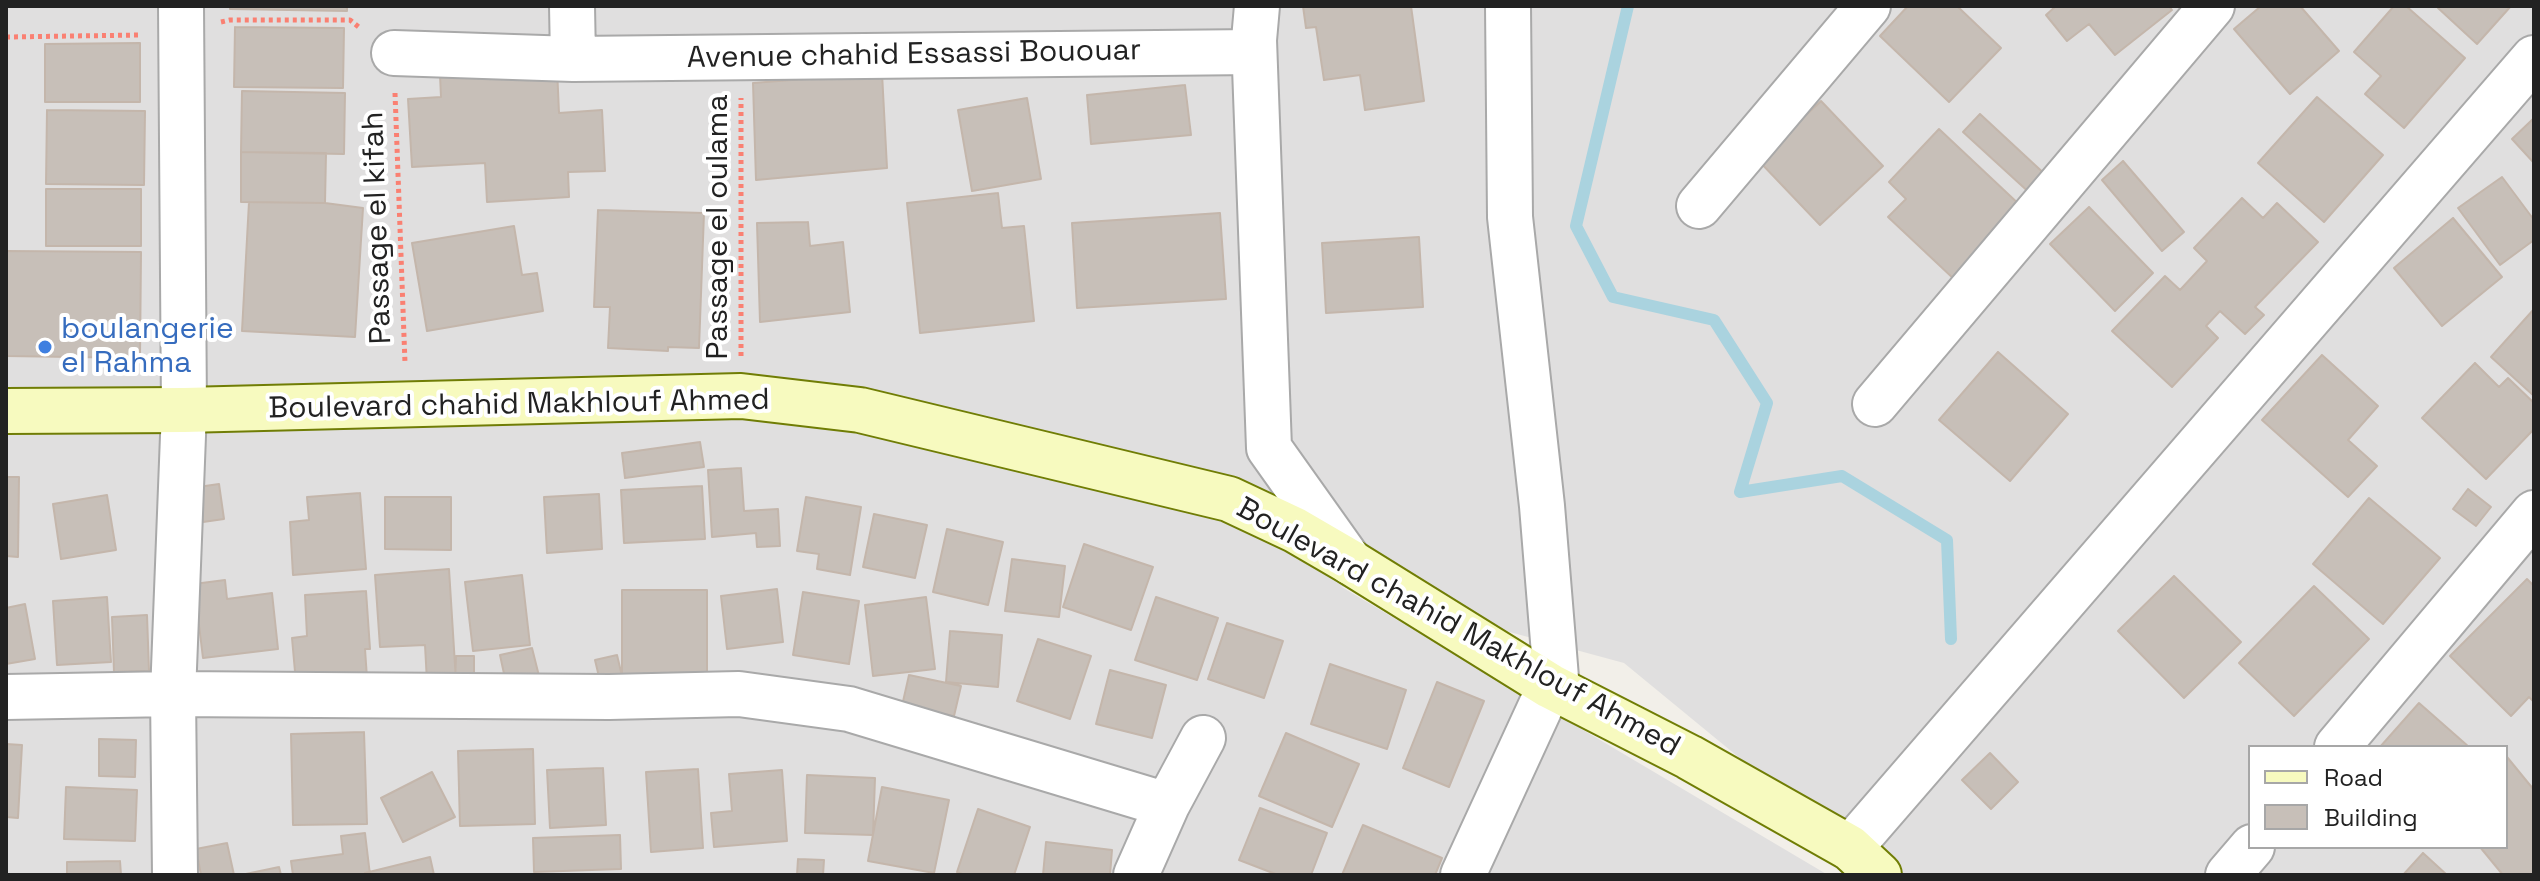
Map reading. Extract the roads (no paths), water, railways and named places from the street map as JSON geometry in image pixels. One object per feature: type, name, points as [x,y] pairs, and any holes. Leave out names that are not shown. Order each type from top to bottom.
[{"type":"main road","name":"Boulevard chahid Makhlouf Ahmed","points":[[6,411],[184,410],[741,396],[860,410],[1229,499],[1295,530],[1554,688],[1689,757],[1865,861]]},
{"type":"street","points":[[572,6],[573,59]]},
{"type":"street","points":[[1257,6],[1254,52],[1269,448],[1350,562]]},
{"type":"street","points":[[1463,875],[1554,688],[1542,506],[1510,217],[1508,6]]},
{"type":"street","points":[[1699,206],[1868,6]]},
{"type":"street","points":[[1875,404],[2212,6]]},
{"type":"street","points":[[175,875],[173,694],[184,410],[182,20]]},
{"type":"street","name":"Avenue chahid Essassi Bououar","points":[[394,53],[573,59],[1254,52]]},
{"type":"street","points":[[1865,861],[2534,58]]},
{"type":"street","points":[[2339,745],[2534,513]]},
{"type":"street","points":[[6,697],[173,694],[594,697],[739,694],[849,709],[1167,805]]},
{"type":"street","points":[[1136,875],[1167,805],[1203,738]]},
{"type":"street","points":[[2228,875],[2250,849]]},
{"type":"waterway","points":[[1628,6],[1576,226],[1613,297],[1714,320],[1767,403],[1740,492],[1842,476],[1947,540],[1951,639]]},
{"type":"place","name":"boulangerie el Rahma","points":[[45,347]]}]
